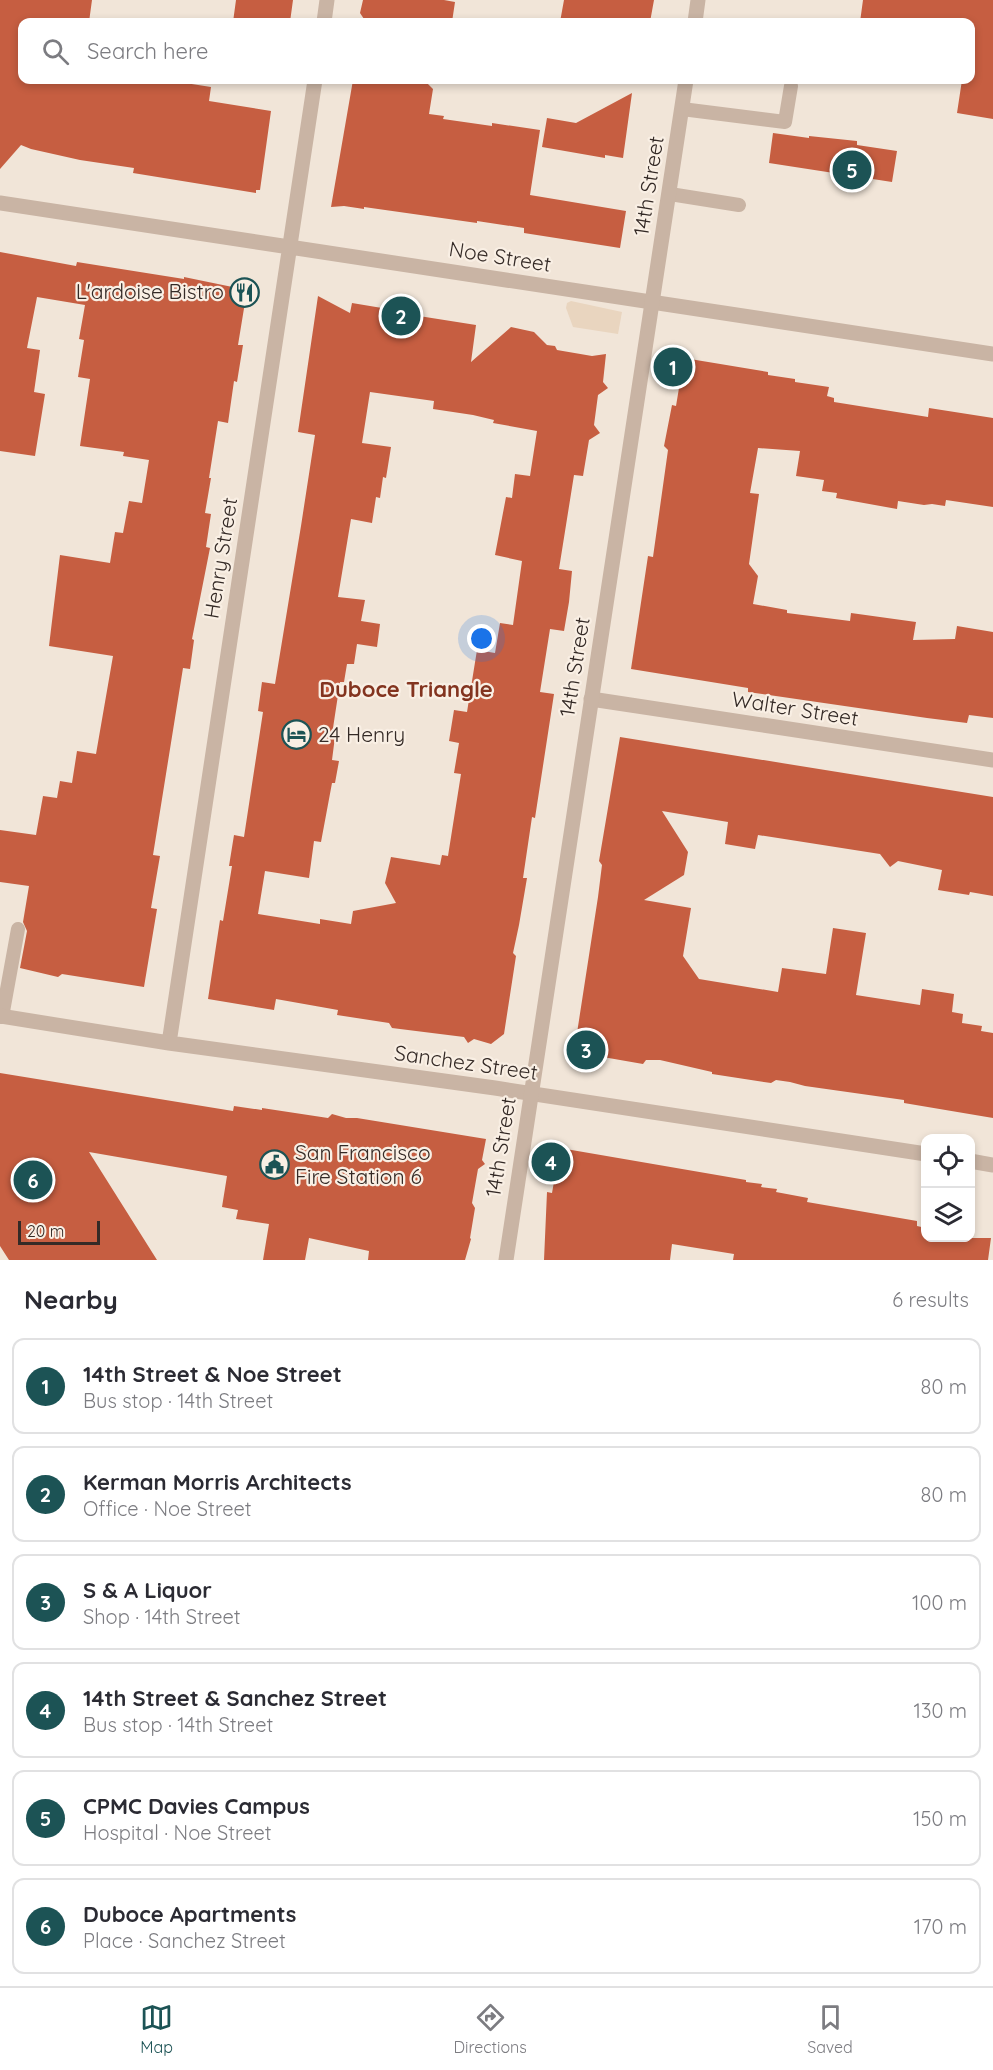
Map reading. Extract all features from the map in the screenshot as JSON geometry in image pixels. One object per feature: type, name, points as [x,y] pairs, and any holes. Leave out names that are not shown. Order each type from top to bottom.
[{"type":"street","points":[[325,18],[327,0]]},
{"type":"street","points":[[696,18],[698,0]]},
{"type":"street","name":"Henry Street","points":[[169,1043],[314,84]]},
{"type":"street","name":"14th Street","points":[[506,1260],[685,84]]},
{"type":"street","name":"Noe Street","points":[[0,203],[993,354]]},
{"type":"street","name":"Walter Street","points":[[591,699],[993,760]]},
{"type":"street","name":"Sanchez Street","points":[[1,1017],[921,1153]]},
{"type":"street","points":[[975,1162],[993,1165]]},
{"type":"lane","points":[[682,109],[785,122],[790,86]]},
{"type":"lane","points":[[670,194],[739,205]]},
{"type":"lane","points":[[1,1017],[18,929]]},
{"type":"shaded area","points":[[571,301],[622,312],[618,334],[573,327],[566,308],[567,303]]},
{"type":"building","points":[[0,0],[92,0],[90,18],[18,18],[18,84],[192,84],[211,87],[209,101],[271,111],[260,190],[256,190],[256,193],[133,173],[134,168],[80,160],[21,145],[0,169]]},
{"type":"building","points":[[236,0],[293,0],[291,18],[234,18]]},
{"type":"building","points":[[363,0],[455,2],[453,18],[363,18],[360,13]]},
{"type":"building","points":[[564,0],[654,0],[651,18],[561,18]]},
{"type":"building","points":[[863,0],[993,0],[993,119],[957,113],[961,84],[975,84],[975,18],[861,18]]},
{"type":"building","points":[[352,84],[428,84],[433,89],[429,114],[444,116],[443,119],[540,130],[530,195],[626,211],[620,248],[524,233],[524,228],[477,221],[477,223],[364,207],[364,209],[331,207]]},
{"type":"building","points":[[632,93],[623,158],[605,155],[605,158],[542,147],[547,118],[576,123]]},
{"type":"building","points":[[773,133],[857,141],[857,145],[897,151],[892,182],[769,163]]},
{"type":"building","points":[[0,252],[76,266],[77,262],[184,279],[184,277],[247,290],[238,345],[243,345],[237,382],[234,381],[228,423],[218,421],[205,513],[211,514],[206,547],[210,548],[192,639],[194,640],[190,669],[183,668],[153,855],[160,856],[151,908],[157,909],[144,987],[62,974],[58,977],[20,968],[27,931],[23,922],[29,886],[0,882],[0,830],[36,835],[43,796],[57,798],[60,781],[72,783],[77,751],[96,754],[113,656],[49,646],[60,555],[110,563],[115,532],[123,533],[129,501],[142,503],[149,460],[123,456],[124,452],[80,446],[90,379],[78,377],[84,340],[79,339],[85,305],[37,297],[27,348],[40,350],[34,392],[45,394],[35,456],[0,451]]},
{"type":"building","points":[[318,296],[350,313],[352,303],[388,309],[394,303],[400,313],[476,325],[471,362],[511,327],[534,332],[547,345],[555,346],[557,350],[592,356],[606,354],[603,382],[608,388],[598,395],[594,425],[600,433],[589,440],[583,476],[574,475],[559,569],[572,571],[569,602],[564,631],[550,629],[540,692],[554,694],[535,818],[532,817],[523,878],[527,878],[513,953],[516,956],[504,1034],[491,1044],[474,1039],[468,1043],[464,1037],[392,1028],[389,1023],[337,1015],[338,1010],[276,999],[274,1010],[208,999],[220,920],[223,921],[232,866],[229,866],[234,835],[244,837],[263,712],[258,711],[262,682],[275,684],[301,526],[315,435],[298,432]],"holes":[[[370,392],[434,401],[433,409],[473,415],[494,420],[493,423],[537,431],[530,476],[515,474],[512,498],[506,497],[495,555],[522,561],[513,625],[500,623],[495,653],[477,650],[467,712],[454,710],[449,741],[459,743],[454,773],[461,774],[448,856],[442,855],[440,865],[391,857],[385,883],[396,903],[353,911],[351,924],[320,919],[320,924],[258,914],[265,871],[309,878],[314,841],[321,842],[332,783],[335,783],[339,761],[332,760],[336,729],[333,728],[340,682],[344,682],[347,664],[354,664],[357,644],[377,647],[380,624],[361,621],[365,600],[338,597],[351,519],[372,523],[376,497],[380,498],[383,477],[386,478],[391,447],[362,443]]]},
{"type":"building","points":[[684,358],[768,372],[768,375],[795,379],[795,382],[829,387],[827,396],[834,398],[834,402],[928,417],[929,408],[993,418],[993,507],[946,500],[945,506],[898,501],[897,509],[836,498],[837,493],[822,491],[824,480],[796,476],[800,451],[758,448],[750,493],[759,494],[749,564],[758,576],[753,604],[787,610],[787,613],[850,621],[851,613],[916,622],[913,640],[955,639],[957,626],[993,632],[993,718],[969,715],[967,723],[927,718],[748,692],[748,688],[631,669],[648,556],[653,557],[668,450],[664,446],[672,405],[676,406]]},
{"type":"building","points":[[620,737],[993,797],[993,896],[938,890],[942,870],[898,861],[890,867],[880,854],[758,835],[755,849],[725,844],[728,822],[662,811],[688,852],[684,875],[644,900],[691,908],[683,956],[699,979],[778,992],[782,968],[826,974],[833,928],[866,933],[856,995],[920,1005],[922,989],[954,994],[952,1012],[963,1014],[962,1023],[982,1026],[981,1031],[993,1033],[993,1118],[904,1103],[904,1100],[790,1082],[776,1080],[771,1083],[712,1074],[712,1072],[660,1060],[646,1060],[643,1064],[580,1053],[575,1046],[598,897],[602,865],[599,861]]},
{"type":"building","points":[[0,1073],[233,1111],[234,1106],[328,1118],[332,1114],[486,1139],[482,1160],[485,1164],[478,1169],[472,1203],[475,1208],[471,1239],[465,1260],[368,1260],[369,1251],[309,1238],[305,1260],[263,1260],[269,1224],[236,1219],[238,1210],[222,1207],[227,1176],[89,1152],[157,1260],[9,1260],[0,1246]]},
{"type":"building","points":[[560,1148],[746,1180],[746,1182],[762,1184],[761,1187],[777,1189],[776,1192],[808,1198],[807,1202],[917,1221],[917,1226],[921,1227],[921,1242],[975,1242],[975,1238],[991,1238],[988,1260],[733,1260],[734,1254],[672,1244],[670,1260],[544,1260],[547,1192],[552,1193]]},
{"type":"place","name":"CPMC Davies Campus","points":[[852,170]]},
{"type":"place","name":"L'ardoise Bistro","points":[[245,292]]},
{"type":"place","name":"Kerman Morris Architects","points":[[401,316]]},
{"type":"place","name":"14th Street & Noe Street","points":[[673,367]]},
{"type":"place","name":"24 Henry","points":[[297,735]]},
{"type":"place","name":"S & A Liquor","points":[[586,1050]]},
{"type":"place","name":"14th Street & Sanchez Street","points":[[551,1162]]},
{"type":"place","name":"San Francisco Fire Station 6","points":[[274,1165]]},
{"type":"place","name":"Duboce Apartments","points":[[33,1180]]},
{"type":"district","name":"Duboce Triangle","points":[[406,689]]}]
